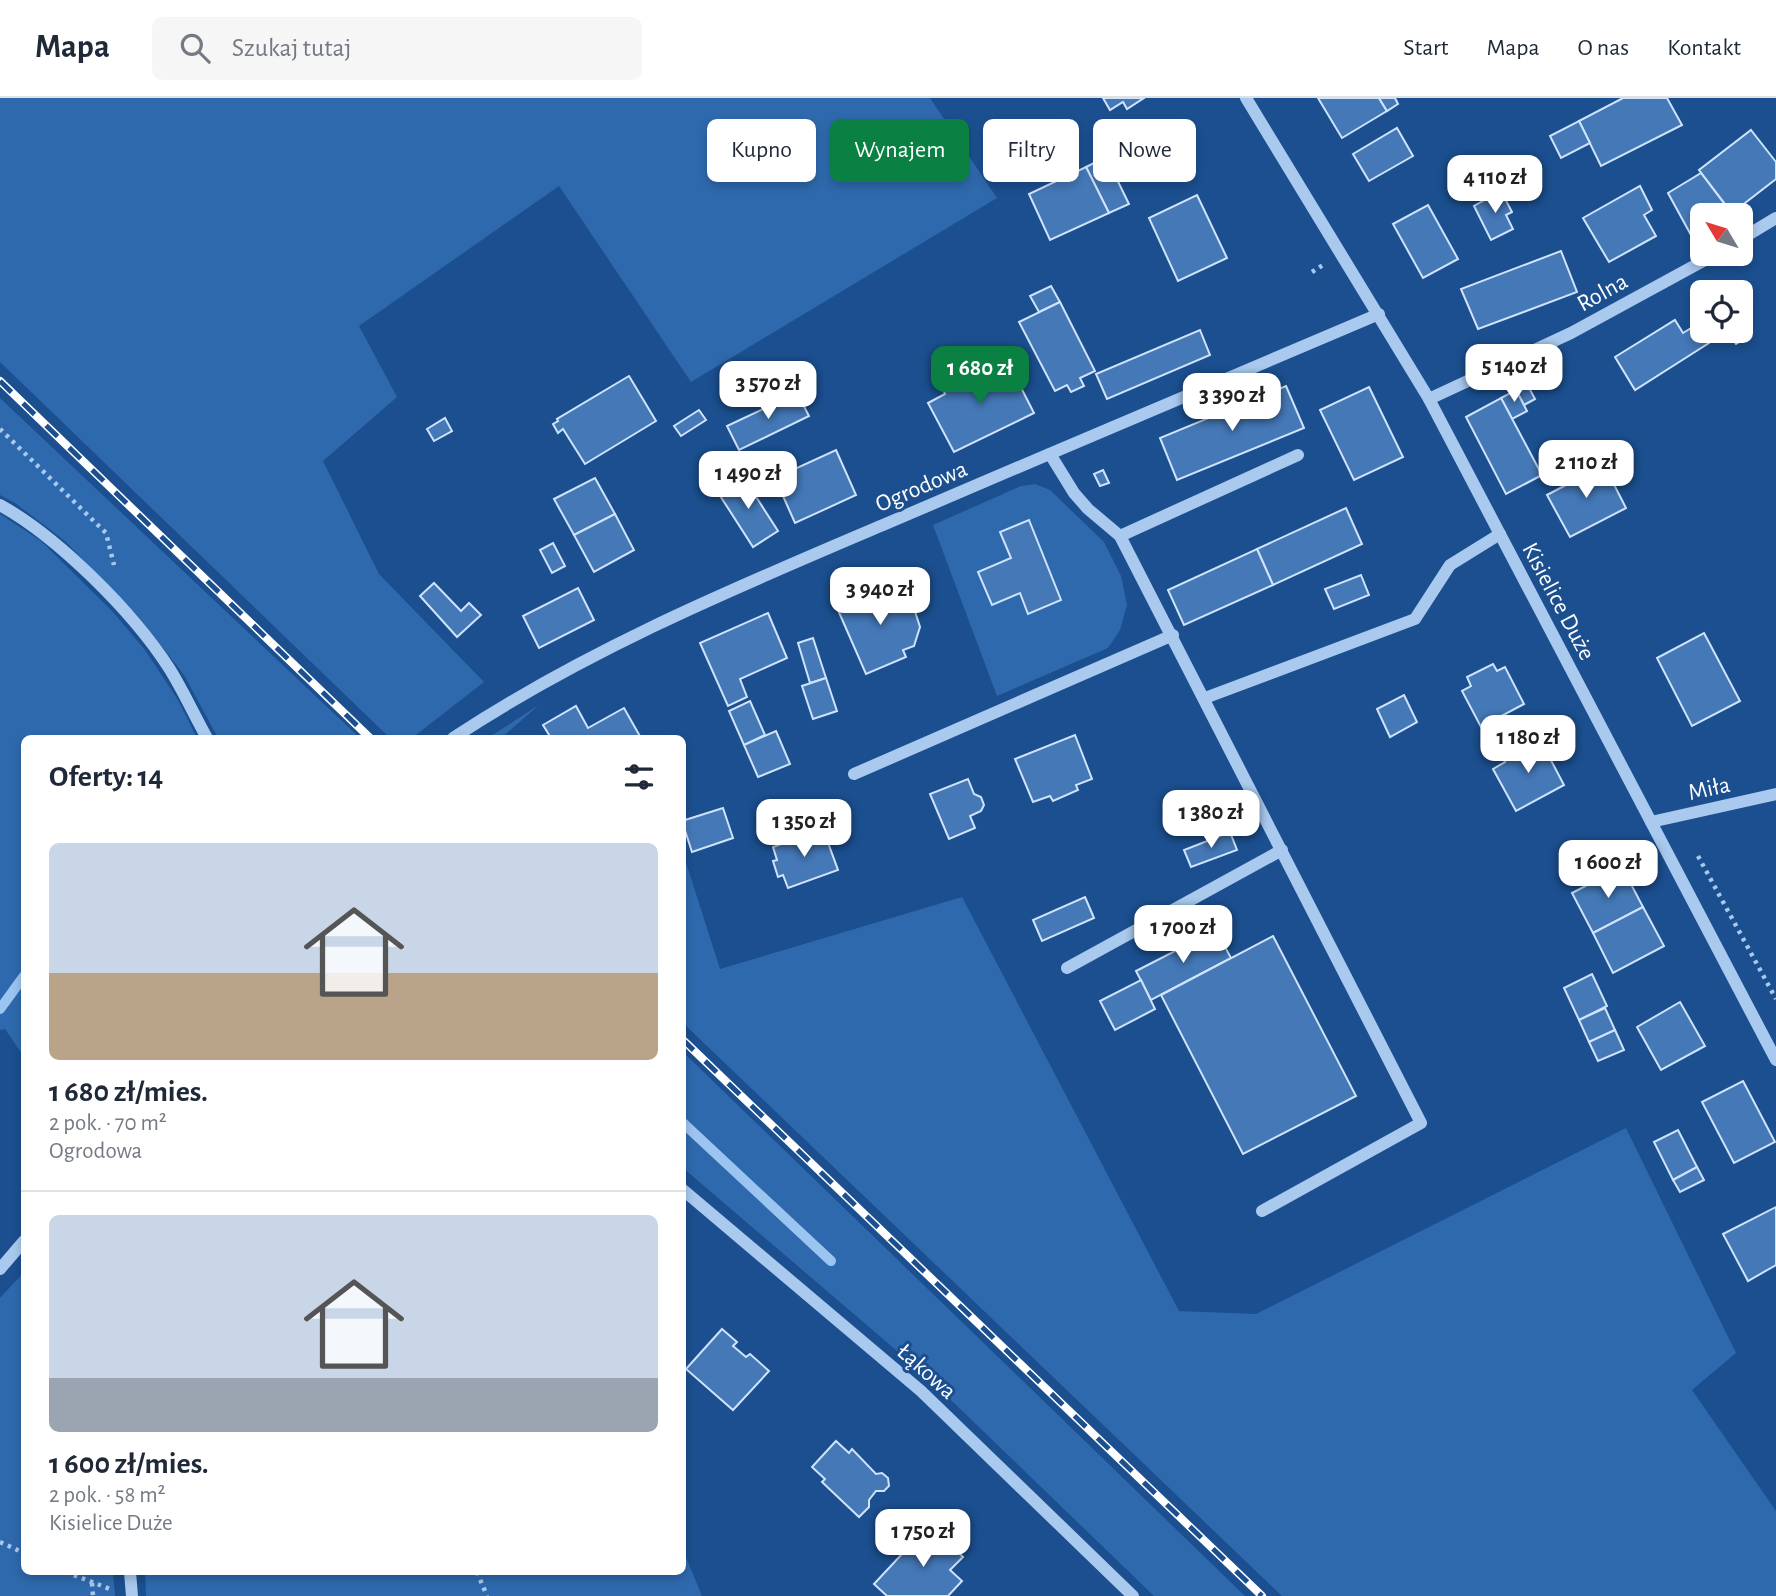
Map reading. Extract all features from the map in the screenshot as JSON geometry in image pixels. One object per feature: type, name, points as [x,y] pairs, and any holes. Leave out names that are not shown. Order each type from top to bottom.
[{"type":"street","name":"Kisielice Duże","points":[[1246,98],[1429,399],[1776,1060]]},
{"type":"street","points":[[1754,232],[1776,219]]},
{"type":"street","name":"Rolna","points":[[1429,399],[1571,333],[1694,266]]},
{"type":"street","name":"Ogrodowa","points":[[458,735],[551,678],[627,638],[711,599],[1379,314]]},
{"type":"street","points":[[1050,454],[1074,493],[1088,509],[1120,536],[1421,1123],[1262,1211]]},
{"type":"street","points":[[1120,536],[1297,455]]},
{"type":"street","points":[[0,505],[47,536],[125,610],[168,667],[205,735]]},
{"type":"street","points":[[1205,698],[1415,619],[1450,565],[1500,534]]},
{"type":"street","points":[[854,774],[1173,635]]},
{"type":"street","name":"Miła","points":[[1651,822],[1776,794]]},
{"type":"street","points":[[1067,968],[1282,850]]},
{"type":"street","name":"Łąkowa","points":[[686,1192],[921,1391],[1133,1596]]},
{"type":"street","points":[[0,1269],[21,1244]]},
{"type":"street","points":[[130,1575],[132,1596]]},
{"type":"path","points":[[0,429],[106,533],[115,571]]},
{"type":"path","points":[[1694,849],[1776,999]]},
{"type":"path","points":[[0,1542],[21,1552]]},
{"type":"path","points":[[73,1575],[117,1592]]},
{"type":"path","points":[[478,1575],[487,1596]]},
{"type":"path","points":[[92,1583],[93,1596]]},
{"type":"shaded area","points":[[0,98],[930,98],[944,119],[830,119],[830,182],[969,182],[969,156],[983,177],[983,182],[986,182],[997,198],[691,382],[559,186],[359,326],[397,397],[323,461],[379,574],[484,682],[416,735],[387,735],[0,362]]},
{"type":"shaded area","points":[[0,398],[357,735],[216,735],[184,675],[139,617],[65,541],[15,503],[0,495]]},
{"type":"shaded area","points":[[1035,484],[1050,490],[1104,542],[1121,576],[1127,605],[1120,630],[1108,648],[997,696],[933,525],[1021,486]]},
{"type":"shaded area","points":[[0,514],[41,541],[113,612],[145,650],[178,700],[196,735],[21,735],[21,1053],[5,1029],[0,1030]]},
{"type":"shaded area","points":[[539,705],[504,735],[493,735]]},
{"type":"shaded area","points":[[686,862],[720,969],[962,897],[1179,1311],[1256,1314],[1626,1128],[1736,1353],[1692,1390],[1776,1511],[1776,1596],[1282,1596],[686,1026]]},
{"type":"shaded area","points":[[686,1055],[1245,1596],[1154,1596],[924,1374],[686,1171]]},
{"type":"shaded area","points":[[21,1275],[21,1575],[113,1575],[115,1596],[0,1596],[0,1298]]},
{"type":"shaded area","points":[[686,1557],[702,1596],[146,1596],[145,1575],[686,1575]]},
{"type":"building","points":[[1103,98],[1144,98],[1127,109],[1123,102],[1110,110]]},
{"type":"building","points":[[1318,98],[1379,98],[1387,111],[1342,138]]},
{"type":"building","points":[[1379,98],[1395,98],[1398,104],[1387,111]]},
{"type":"building","points":[[1623,98],[1667,98],[1682,125],[1601,166],[1579,121]]},
{"type":"building","points":[[1579,121],[1590,143],[1561,158],[1550,136]]},
{"type":"building","points":[[1397,128],[1413,156],[1369,181],[1353,154]]},
{"type":"building","points":[[1751,130],[1776,162],[1776,179],[1745,203],[1724,203],[1699,170]]},
{"type":"building","points":[[1093,164],[1093,181],[1086,167]]},
{"type":"building","points":[[1086,167],[1109,213],[1050,240],[1029,194],[1054,182],[1079,182],[1079,170]]},
{"type":"building","points":[[1701,173],[1724,203],[1690,203],[1690,233],[1668,193]]},
{"type":"building","points":[[1094,182],[1118,182],[1129,204],[1109,213]]},
{"type":"building","points":[[1640,186],[1652,210],[1644,215],[1656,236],[1609,262],[1583,218]]},
{"type":"building","points":[[1501,191],[1512,212],[1506,215],[1513,229],[1491,240],[1474,206]]},
{"type":"building","points":[[1197,195],[1227,258],[1178,281],[1149,218]]},
{"type":"building","points":[[1428,205],[1458,259],[1423,278],[1393,224]]},
{"type":"building","points":[[1561,251],[1577,292],[1478,329],[1461,289]]},
{"type":"building","points":[[1051,286],[1060,302],[1039,312],[1030,296]]},
{"type":"building","points":[[1060,302],[1095,371],[1080,378],[1084,386],[1071,392],[1067,385],[1055,391],[1019,322]]},
{"type":"building","points":[[1675,320],[1683,333],[1690,329],[1690,343],[1709,343],[1635,390],[1615,357]]},
{"type":"building","points":[[1200,330],[1210,355],[1107,399],[1096,374]]},
{"type":"building","points":[[1008,362],[1034,413],[954,452],[928,403],[945,394],[943,389],[987,366],[990,372]]},
{"type":"building","points":[[629,376],[656,421],[585,464],[563,429],[558,433],[553,424]]},
{"type":"building","points":[[1527,384],[1535,399],[1524,405],[1516,390]]},
{"type":"building","points":[[1286,386],[1304,428],[1177,480],[1160,438]]},
{"type":"building","points":[[1369,387],[1403,457],[1354,480],[1320,410]]},
{"type":"building","points":[[1516,390],[1527,411],[1512,419],[1501,398]]},
{"type":"building","points":[[797,393],[809,416],[739,450],[727,426]]},
{"type":"building","points":[[1501,398],[1542,475],[1506,494],[1466,417]]},
{"type":"building","points":[[699,410],[706,420],[681,436],[674,426]]},
{"type":"building","points":[[445,418],[452,431],[434,441],[427,429]]},
{"type":"building","points":[[836,450],[856,495],[795,523],[775,478]]},
{"type":"building","points":[[1604,465],[1626,508],[1570,537],[1547,495],[1566,485],[1562,478],[1576,471],[1579,478]]},
{"type":"building","points":[[1103,470],[1109,483],[1100,486],[1094,474]]},
{"type":"building","points":[[742,475],[778,531],[753,547],[717,491]]},
{"type":"building","points":[[595,478],[615,514],[574,535],[554,499]]},
{"type":"building","points":[[1346,508],[1362,544],[1273,585],[1257,549]]},
{"type":"building","points":[[615,514],[634,550],[594,572],[574,535]]},
{"type":"building","points":[[1029,520],[1061,600],[1028,614],[1020,593],[992,605],[978,572],[1011,558],[1000,532]]},
{"type":"building","points":[[553,543],[565,566],[552,573],[540,550]]},
{"type":"building","points":[[1257,549],[1273,585],[1184,625],[1168,590]]},
{"type":"building","points":[[1361,575],[1369,595],[1334,609],[1325,589]]},
{"type":"building","points":[[434,583],[461,611],[469,603],[481,615],[457,637],[420,596]]},
{"type":"building","points":[[903,587],[912,602],[920,627],[914,646],[903,650],[906,657],[866,674],[834,601],[855,592],[860,605]]},
{"type":"building","points":[[578,588],[594,620],[539,648],[523,616]]},
{"type":"building","points":[[768,613],[787,658],[740,679],[747,697],[728,706],[700,643]]},
{"type":"building","points":[[1704,633],[1740,701],[1692,726],[1657,658]]},
{"type":"building","points":[[813,638],[826,678],[810,683],[798,643]]},
{"type":"building","points":[[1493,664],[1497,671],[1505,667],[1524,704],[1481,727],[1462,691],[1471,686],[1467,677]]},
{"type":"building","points":[[826,678],[837,711],[813,719],[802,686]]},
{"type":"building","points":[[1404,695],[1417,722],[1390,737],[1377,709]]},
{"type":"building","points":[[750,701],[765,735],[744,745],[729,711]]},
{"type":"building","points":[[576,706],[588,728],[624,708],[639,735],[549,735],[543,725]]},
{"type":"building","points":[[776,731],[790,764],[758,777],[744,745]]},
{"type":"building","points":[[1075,735],[1092,779],[1076,785],[1078,790],[1053,801],[1050,796],[1033,802],[1015,759]]},
{"type":"building","points":[[1536,738],[1542,749],[1544,747],[1564,785],[1516,811],[1493,769],[1505,762],[1503,757]]},
{"type":"building","points":[[968,779],[974,794],[981,797],[984,805],[981,811],[970,816],[975,828],[949,839],[930,794]]},
{"type":"building","points":[[723,808],[733,838],[692,852],[686,833],[686,820]]},
{"type":"building","points":[[823,829],[838,870],[788,888],[783,875],[778,877],[773,861],[777,860],[773,847]]},
{"type":"building","points":[[1230,832],[1237,850],[1191,867],[1184,850]]},
{"type":"building","points":[[1622,867],[1643,907],[1593,933],[1572,893]]},
{"type":"building","points":[[1085,897],[1094,918],[1042,941],[1033,920]]},
{"type":"building","points":[[1643,907],[1664,946],[1613,973],[1593,933]]},
{"type":"building","points":[[1216,930],[1231,958],[1151,1000],[1136,971]]},
{"type":"building","points":[[1273,936],[1356,1096],[1243,1154],[1161,995]]},
{"type":"building","points":[[1592,974],[1607,1006],[1579,1020],[1564,988]]},
{"type":"building","points":[[1141,980],[1155,1009],[1115,1030],[1100,1001]]},
{"type":"building","points":[[1680,1002],[1705,1046],[1661,1070],[1637,1027]]},
{"type":"building","points":[[1605,1008],[1615,1030],[1589,1042],[1579,1020]]},
{"type":"building","points":[[1615,1030],[1624,1050],[1598,1061],[1589,1042]]},
{"type":"building","points":[[1743,1081],[1775,1142],[1734,1163],[1702,1102]]},
{"type":"building","points":[[1678,1130],[1697,1167],[1673,1180],[1654,1142]]},
{"type":"building","points":[[1697,1167],[1704,1180],[1680,1192],[1673,1180]]},
{"type":"building","points":[[1776,1207],[1776,1265],[1748,1281],[1723,1234]]},
{"type":"building","points":[[722,1329],[737,1342],[733,1346],[746,1357],[750,1354],[769,1371],[733,1410],[686,1369]]},
{"type":"building","points":[[836,1441],[849,1453],[852,1449],[876,1474],[882,1473],[888,1478],[889,1486],[884,1491],[876,1491],[869,1500],[869,1507],[859,1517],[822,1482],[825,1479],[812,1467]]},
{"type":"building","points":[[930,1524],[963,1557],[950,1570],[962,1581],[948,1596],[887,1596],[874,1584]]},
{"type":"waterway","points":[[0,1009],[21,980]]},
{"type":"waterway","points":[[686,1126],[831,1261]]},
{"type":"railway","points":[[0,381],[367,735]]},
{"type":"railway","points":[[686,1043],[1262,1596]]}]
